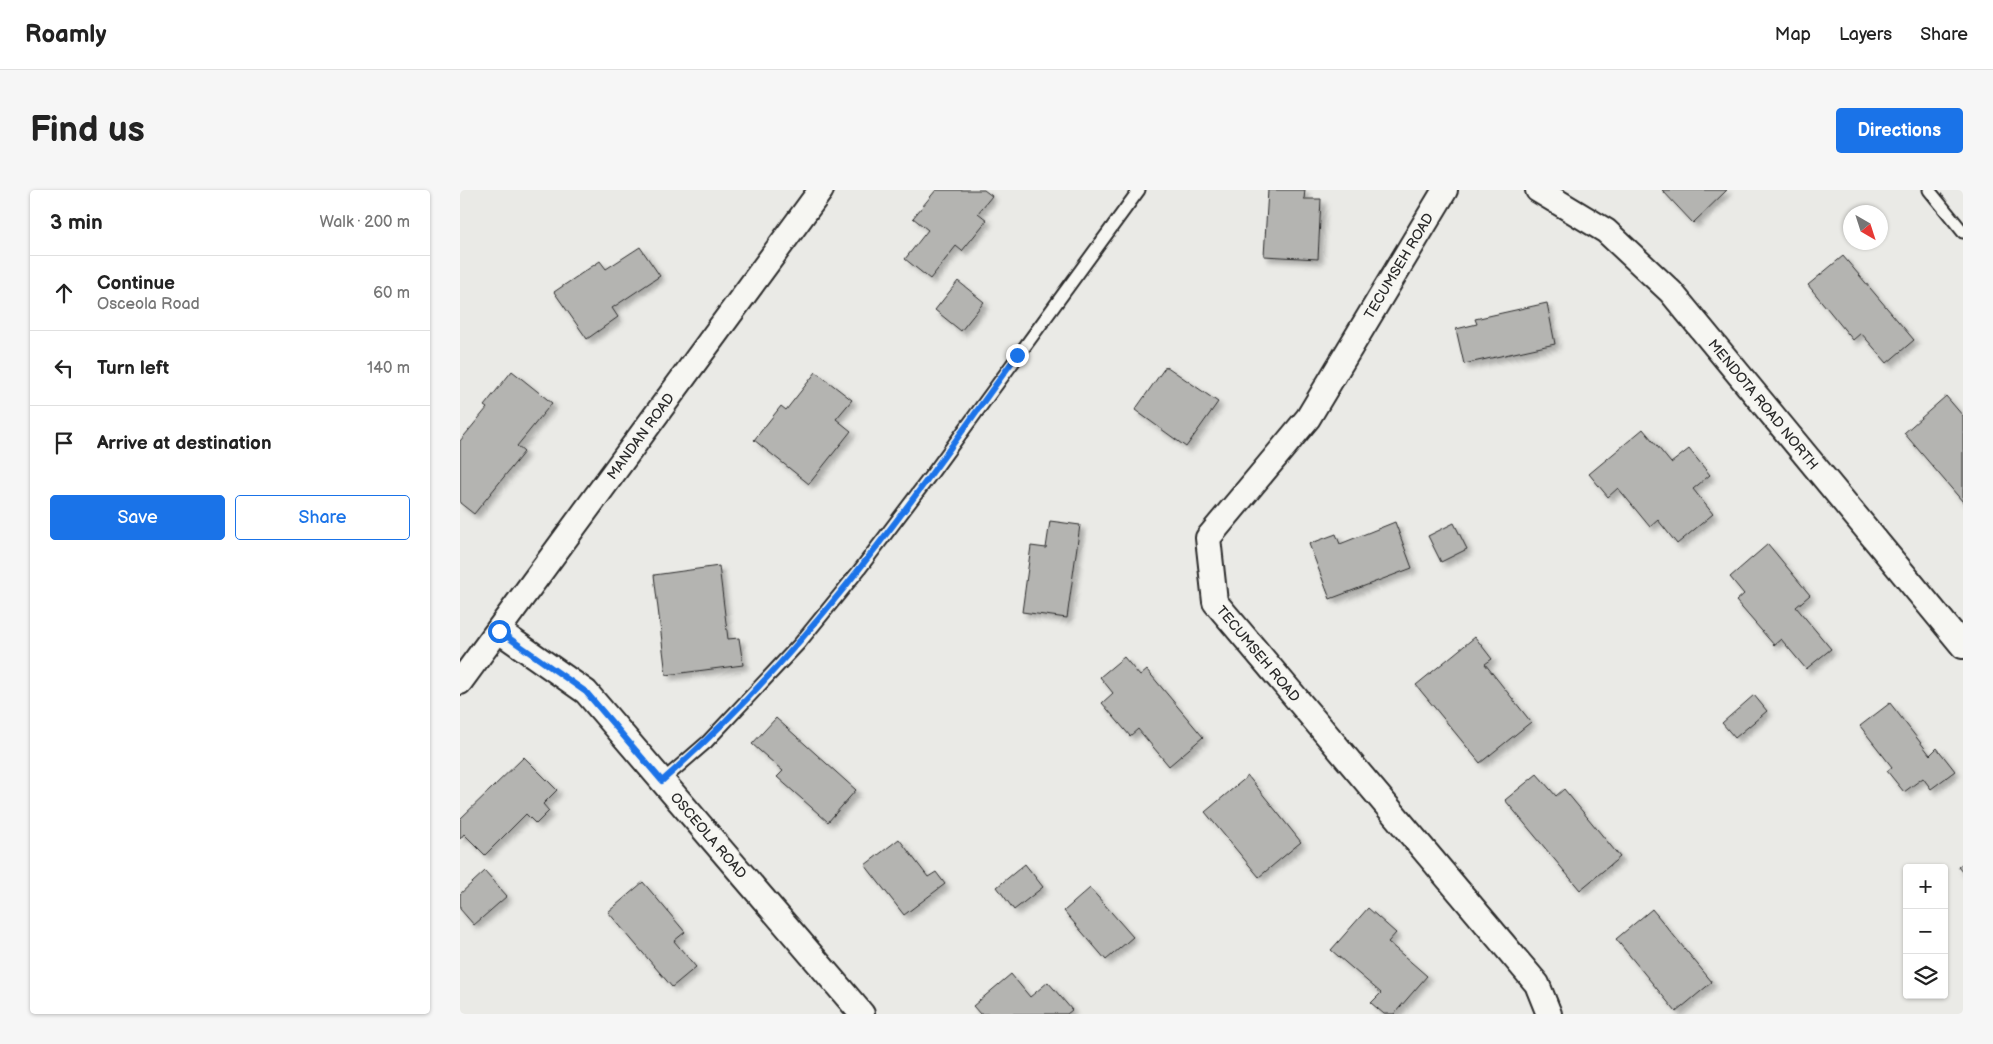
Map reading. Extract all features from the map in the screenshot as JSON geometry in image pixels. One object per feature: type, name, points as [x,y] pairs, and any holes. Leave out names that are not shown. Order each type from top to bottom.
[{"type":"street","name":"MANDAN ROAD","points":[[460,682],[821,190]]},
{"type":"street","name":"TECUMSEH ROAD","points":[[1445,190],[1308,418],[1208,538],[1215,602],[1537,984],[1549,1014]]},
{"type":"street","name":"MENDOTA ROAD NORTH","points":[[1538,190],[1606,231],[1671,292],[1963,646]]},
{"type":"street","name":"OSCEOLA ROAD","points":[[499,631],[586,692],[862,1014]]},
{"type":"lane","points":[[662,781],[707,742],[800,644],[934,471],[1139,190]]},
{"type":"lane","points":[[1929,190],[1963,232]]},
{"type":"building","points":[[936,190],[984,190],[992,196],[978,213],[987,220],[962,251],[956,246],[930,279],[905,259],[928,230],[913,218]]},
{"type":"building","points":[[1268,190],[1305,190],[1304,199],[1321,199],[1318,259],[1264,256]]},
{"type":"building","points":[[1662,190],[1727,190],[1693,223]]},
{"type":"building","points":[[640,247],[660,276],[612,308],[618,317],[587,339],[554,292],[600,261],[606,269]]},
{"type":"building","points":[[1843,256],[1914,340],[1887,363],[1861,333],[1853,340],[1808,285]]},
{"type":"building","points":[[958,281],[984,302],[961,331],[935,310]]},
{"type":"building","points":[[1547,303],[1555,344],[1464,364],[1456,329],[1477,324],[1475,319]]},
{"type":"building","points":[[1166,366],[1218,402],[1186,447],[1135,410]]},
{"type":"building","points":[[512,371],[552,403],[517,446],[524,452],[474,514],[460,503],[460,441],[487,408],[484,406]]},
{"type":"building","points":[[816,372],[852,400],[836,419],[851,431],[809,484],[754,440],[781,406],[786,410]]},
{"type":"building","points":[[1946,396],[1963,416],[1963,502],[1904,433]]},
{"type":"building","points":[[1643,429],[1671,463],[1689,449],[1710,475],[1693,489],[1713,514],[1677,544],[1658,520],[1650,527],[1618,488],[1608,497],[1589,474]]},
{"type":"building","points":[[1050,521],[1080,525],[1067,618],[1022,612],[1031,546],[1046,548]]},
{"type":"building","points":[[1395,522],[1412,568],[1330,599],[1309,544],[1336,534],[1340,544]]},
{"type":"building","points":[[1454,523],[1467,549],[1441,562],[1428,536]]},
{"type":"building","points":[[1768,544],[1810,595],[1796,607],[1831,649],[1806,669],[1781,639],[1774,645],[1736,601],[1744,594],[1730,577]]},
{"type":"building","points":[[719,566],[728,639],[739,638],[743,665],[666,675],[654,575]]},
{"type":"building","points":[[1475,637],[1492,659],[1485,664],[1531,722],[1480,763],[1416,685]]},
{"type":"building","points":[[1124,657],[1140,676],[1147,670],[1203,737],[1169,766],[1138,729],[1130,736],[1102,703],[1113,693],[1100,677]]},
{"type":"building","points":[[1754,695],[1767,711],[1735,738],[1722,723]]},
{"type":"building","points":[[1890,703],[1930,755],[1937,748],[1955,771],[1931,789],[1923,778],[1904,792],[1887,771],[1892,767],[1860,726]]},
{"type":"building","points":[[776,718],[856,790],[828,822],[777,777],[783,771],[752,744]]},
{"type":"building","points":[[524,757],[557,790],[543,804],[549,811],[536,824],[526,814],[485,855],[464,834],[460,839],[460,819]]},
{"type":"building","points":[[1537,774],[1556,796],[1564,789],[1620,857],[1580,890],[1505,800]]},
{"type":"building","points":[[1248,776],[1301,842],[1259,877],[1205,812]]},
{"type":"building","points":[[899,839],[928,877],[936,872],[945,884],[904,915],[865,865]]},
{"type":"building","points":[[1963,863],[1963,873],[1958,867]]},
{"type":"building","points":[[1025,864],[1043,887],[1014,910],[997,887]]},
{"type":"building","points":[[485,871],[507,896],[474,925],[460,909],[460,894]]},
{"type":"building","points":[[643,882],[685,932],[674,941],[696,967],[672,987],[608,912]]},
{"type":"building","points":[[1090,888],[1133,937],[1106,960],[1064,911]]},
{"type":"building","points":[[1368,908],[1396,933],[1388,942],[1427,976],[1394,1014],[1384,1014],[1371,1003],[1381,993],[1331,950]]},
{"type":"building","points":[[1652,909],[1712,982],[1676,1012],[1616,939]]},
{"type":"building","points":[[1011,974],[1030,997],[1048,982],[1072,1010],[1067,1014],[980,1014],[973,1006]]},
{"type":"route","points":[[499,631],[586,692],[662,781],[707,742],[800,644],[860,569],[934,471],[1017,355]]}]
